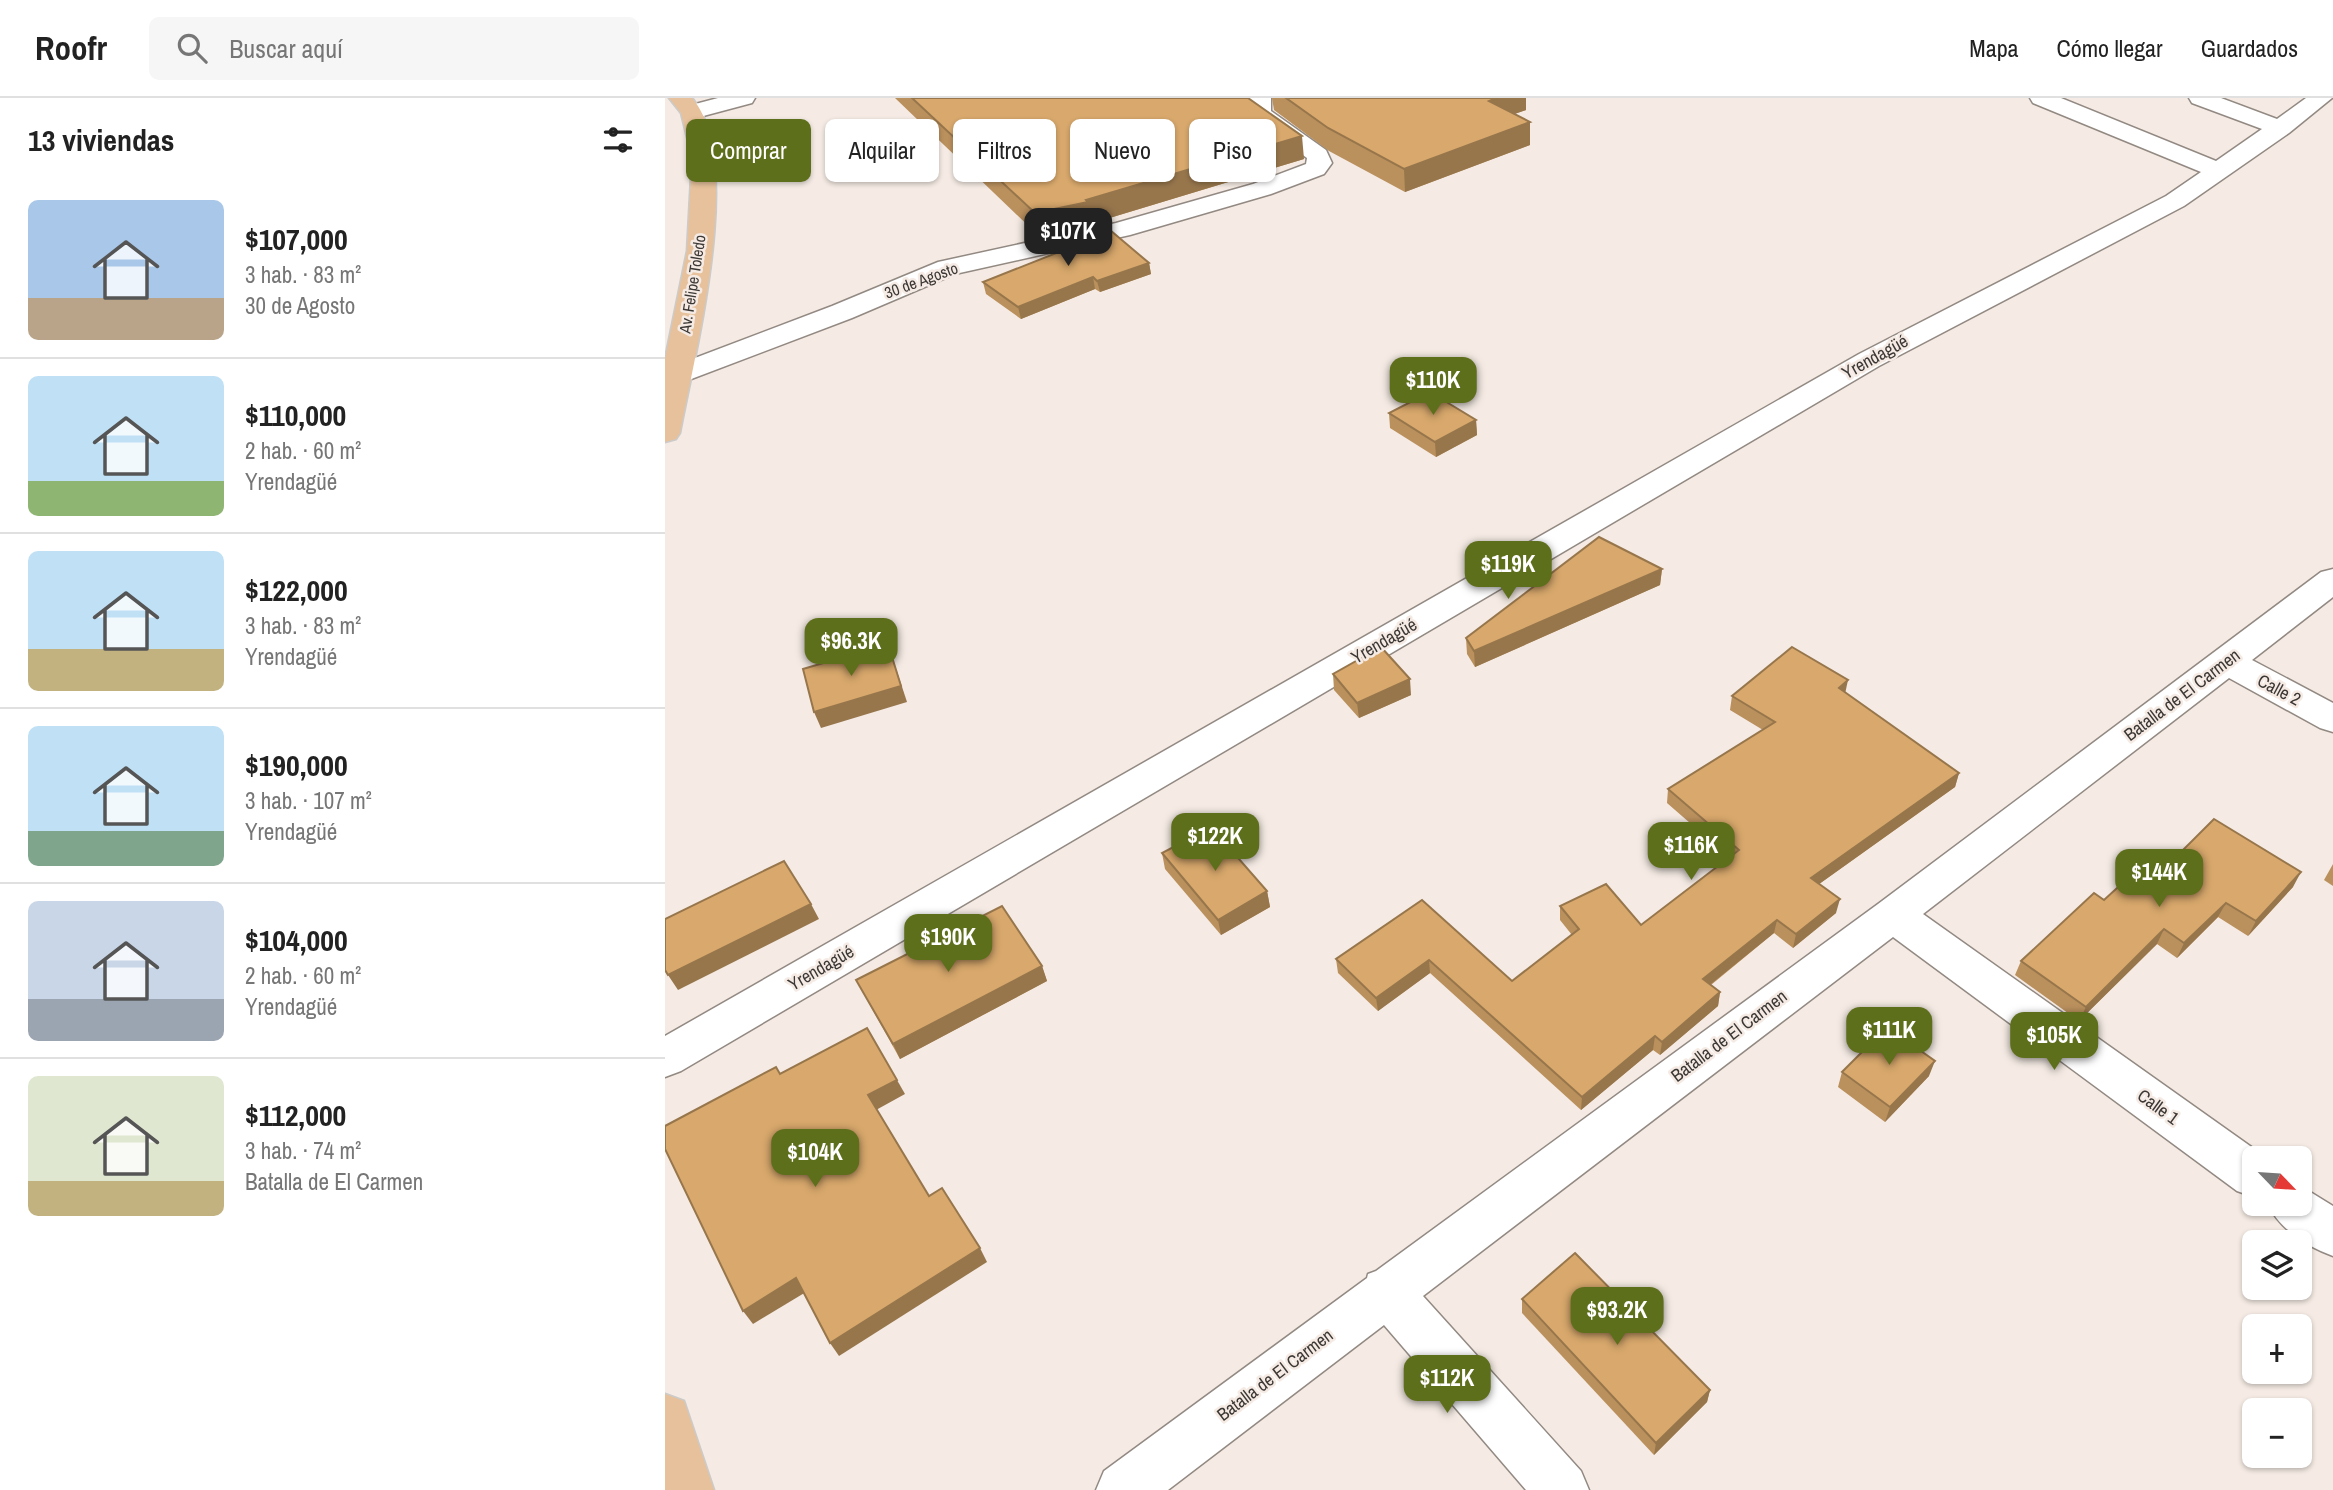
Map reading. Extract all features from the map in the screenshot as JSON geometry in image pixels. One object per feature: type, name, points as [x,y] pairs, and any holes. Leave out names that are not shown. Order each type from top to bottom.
[{"type":"main road","name":"Av. Felipe Toledo","points":[[665,433],[700,251],[704,158],[686,105]]},
{"type":"main road","points":[[665,1420],[687,1490]]},
{"type":"street","points":[[686,105],[744,98]]},
{"type":"street","name":"30 de Agosto","points":[[676,375],[842,312],[947,268],[1121,230],[1271,186],[1314,169],[1320,163],[1318,155],[1259,113],[1259,98]]},
{"type":"street","points":[[2042,98],[2220,171]]},
{"type":"street","points":[[2200,98],[2281,128]]},
{"type":"street","name":"Yrendagüé","points":[[665,1058],[1869,360],[2175,201],[2321,98]]},
{"type":"street","name":"Batalla de El Carmen","points":[[1123,1490],[1893,915],[2333,580]]},
{"type":"street","name":"Calle 2","points":[[2226,661],[2333,719]]},
{"type":"street","name":"Calle 1","points":[[1893,915],[2242,1167]]},
{"type":"street","points":[[2308,1216],[2333,1234]]},
{"type":"street","points":[[1386,1291],[1562,1490]]},
{"type":"building","points":[[912,98],[1248,98],[1302,136],[1276,144],[1276,119],[1189,119],[1189,169],[1175,174],[1175,119],[1070,119],[1070,182],[1147,182],[1086,200],[1088,202],[1035,213],[1002,182],[1056,182],[1056,119],[953,119],[953,136],[939,123],[939,119],[934,119]]},
{"type":"building","points":[[1286,98],[1496,98],[1489,101],[1530,122],[1404,169],[1328,128]]},
{"type":"building","points":[[1110,230],[1149,263],[1097,281],[1093,277],[1018,307],[983,282],[1064,250],[1055,242]]},
{"type":"building","points":[[1430,392],[1476,420],[1435,442],[1389,413]]},
{"type":"building","points":[[1599,537],[1662,569],[1474,651],[1466,638]]},
{"type":"building","points":[[888,644],[901,686],[814,712],[803,669]]},
{"type":"building","points":[[1381,647],[1410,679],[1357,703],[1333,674]]},
{"type":"building","points":[[1792,647],[1848,680],[1839,688],[1959,773],[1811,878],[1840,899],[1796,934],[1777,920],[1703,979],[1720,992],[1662,1042],[1655,1036],[1582,1097],[1429,960],[1376,998],[1336,959],[1422,900],[1512,981],[1579,929],[1560,906],[1606,884],[1641,925],[1739,850],[1668,789],[1775,722],[1732,696]]},
{"type":"building","points":[[2214,819],[2301,872],[2256,921],[2226,903],[2184,943],[2164,929],[2086,1007],[2021,961],[2094,893],[2104,900],[2152,856],[2167,866]]},
{"type":"building","points":[[1211,827],[1267,891],[1218,920],[1162,853]]},
{"type":"building","points":[[784,861],[811,904],[668,975],[665,970],[665,919]]},
{"type":"building","points":[[1002,906],[1042,966],[893,1044],[856,980]]},
{"type":"building","points":[[1887,1027],[1935,1061],[1890,1107],[1842,1072]]},
{"type":"building","points":[[867,1028],[897,1080],[868,1095],[929,1196],[942,1188],[980,1248],[830,1343],[796,1278],[743,1311],[665,1149],[665,1126],[776,1067],[780,1074]]},
{"type":"building","points":[[1575,1253],[1710,1390],[1656,1443],[1522,1299]]}]
